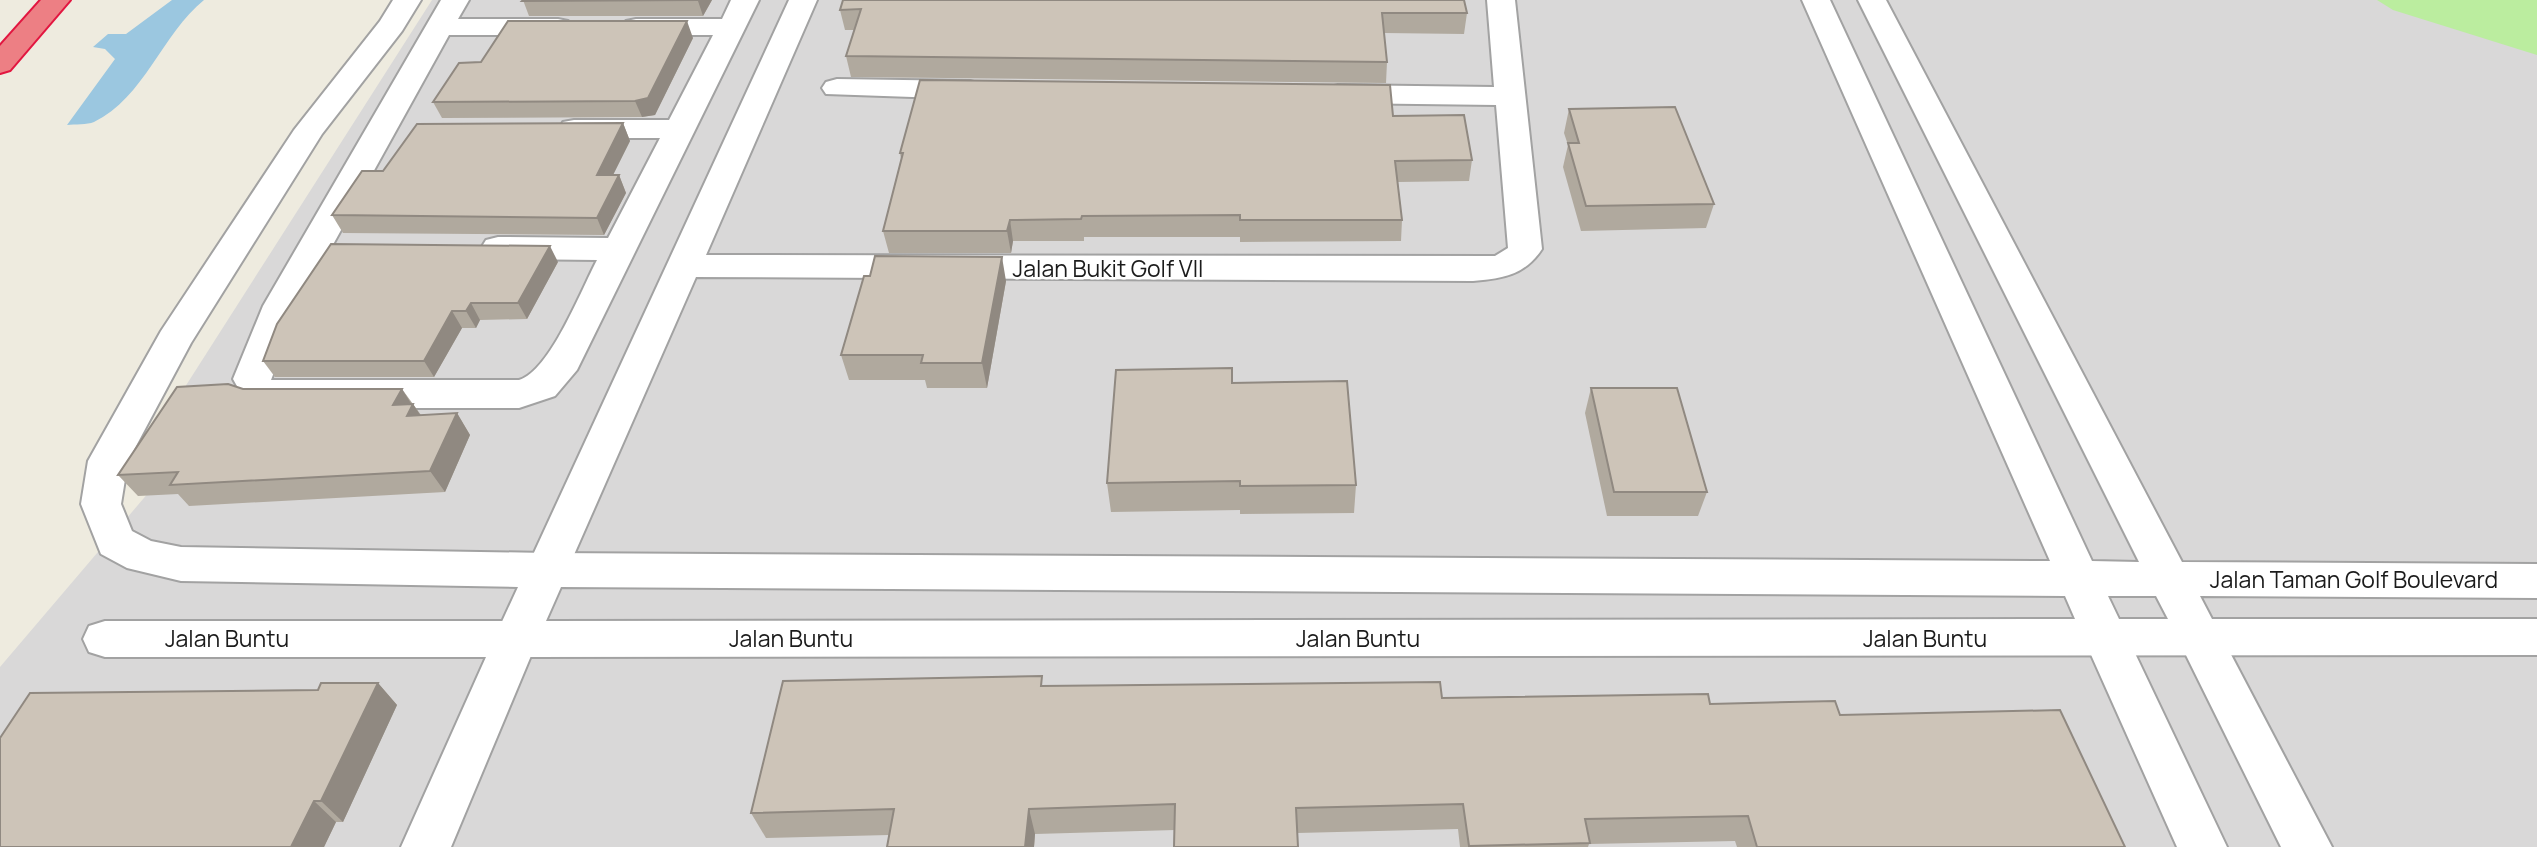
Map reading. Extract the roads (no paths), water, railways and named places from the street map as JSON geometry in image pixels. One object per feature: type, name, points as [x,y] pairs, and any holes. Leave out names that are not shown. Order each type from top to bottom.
[{"type":"highway","points":[[0,64],[56,0]]},
{"type":"street","points":[[407,0],[392,25],[301,142],[174,340],[108,461],[101,504],[116,542],[142,556],[181,564],[547,570],[2171,579]]},
{"type":"street","points":[[426,847],[516,639],[803,0]]},
{"type":"street","points":[[1305,94],[1511,96],[1501,0]]},
{"type":"street","points":[[1816,0],[2202,847]]},
{"type":"street","points":[[1872,0],[2307,847]]},
{"type":"street","points":[[448,13],[593,27],[738,14],[558,370],[542,387],[519,394],[260,394],[252,379],[281,306],[314,247],[395,130],[448,13]]},
{"type":"street","points":[[837,88],[1002,90]]},
{"type":"street","name":"Jalan Bukit Golf VII","points":[[684,266],[1473,270],[1504,267],[1519,258],[1525,249],[1511,96]]},
{"type":"street","points":[[544,129],[680,129]]},
{"type":"street","points":[[314,247],[356,247]]},
{"type":"street","points":[[467,248],[619,249]]},
{"type":"street","name":"Jalan Taman Golf Boulevard","points":[[2171,579],[2537,581]]},
{"type":"street","points":[[2200,639],[2537,637]]},
{"type":"street","name":"Jalan Buntu","points":[[105,639],[2200,639]]},
{"type":"water","points":[[172,0],[204,0],[176,30],[126,98],[94,122],[67,125],[115,59],[105,49],[93,47],[108,34],[126,34]]}]
